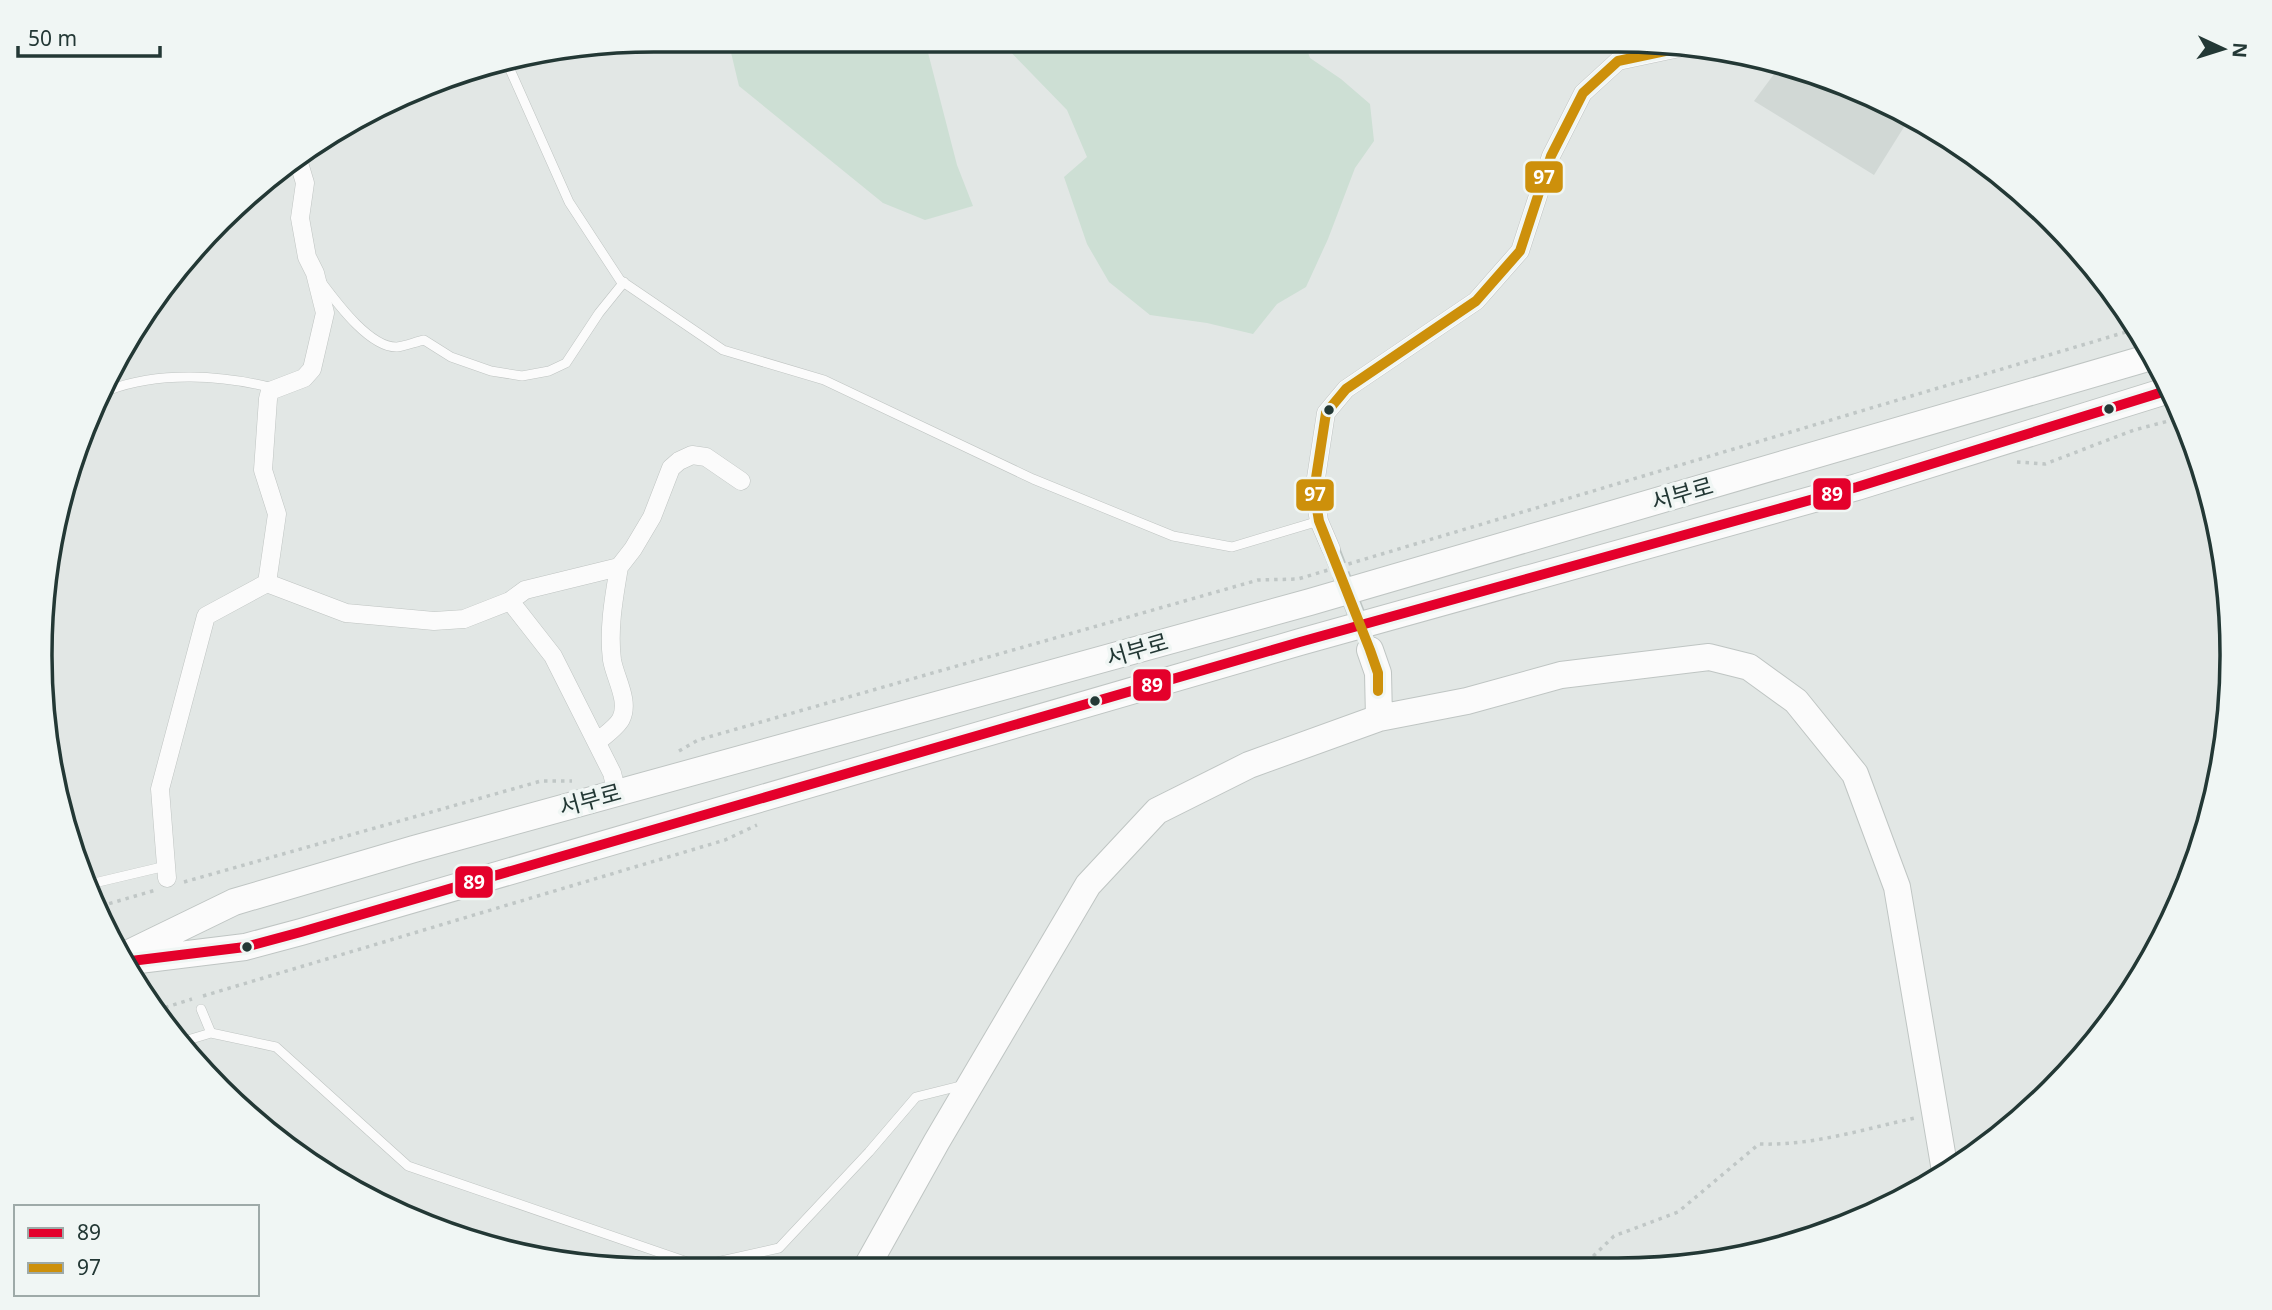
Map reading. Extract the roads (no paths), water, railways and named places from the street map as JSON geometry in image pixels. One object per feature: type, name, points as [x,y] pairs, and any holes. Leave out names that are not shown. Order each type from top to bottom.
[{"type":"main road","name":"서부로","points":[[131,952],[234,902],[414,849],[1310,602],[2142,360]]},
{"type":"main road","name":"서부로","points":[[136,960],[245,947],[301,932],[1300,642],[1857,486],[2159,393]]},
{"type":"main road","points":[[1370,650],[1378,673],[1379,718]]},
{"type":"main road","points":[[872,1258],[937,1141],[974,1083],[1088,885],[1157,811],[1249,765],[1379,718],[1467,701],[1561,675],[1709,657],[1749,667],[1796,701],[1855,774],[1897,887],[1943,1161]]},
{"type":"street","points":[[1331,550],[1319,521],[1314,491],[1326,413],[1346,389],[1476,301],[1520,251],[1551,156],[1583,93],[1618,61],[1652,54]]},
{"type":"street","points":[[267,583],[277,514],[263,470],[268,400],[270,391],[304,378],[312,369],[326,313],[315,274],[307,257],[300,218],[305,183],[301,168]]},
{"type":"street","points":[[597,742],[621,720],[623,709],[623,695],[612,661],[612,609],[619,567],[652,517],[671,468],[692,455],[706,457],[741,481]]},
{"type":"street","points":[[171,878],[160,789],[205,617],[267,583],[346,613],[434,621],[464,619],[510,601],[525,590],[619,567]]},
{"type":"street","points":[[510,601],[553,656],[612,773],[617,793]]},
{"type":"lane","points":[[510,70],[569,202],[624,282],[723,350],[824,380],[1033,479],[1173,536],[1232,547],[1319,521]]},
{"type":"lane","points":[[315,274],[336,302],[371,338],[394,347],[424,340],[451,357],[491,372],[522,376],[549,371],[566,363],[599,313],[624,282]]},
{"type":"lane","points":[[116,388],[135,381],[180,377],[238,380],[275,388]]},
{"type":"lane","points":[[97,883],[171,878]]},
{"type":"lane","points":[[201,1009],[211,1033]]},
{"type":"lane","points":[[191,1039],[211,1033],[276,1048],[408,1166],[674,1258]]},
{"type":"lane","points":[[737,1258],[779,1248],[869,1152],[916,1097],[974,1083]]},
{"type":"tunnel","points":[[1331,549],[1364,634]]}]
